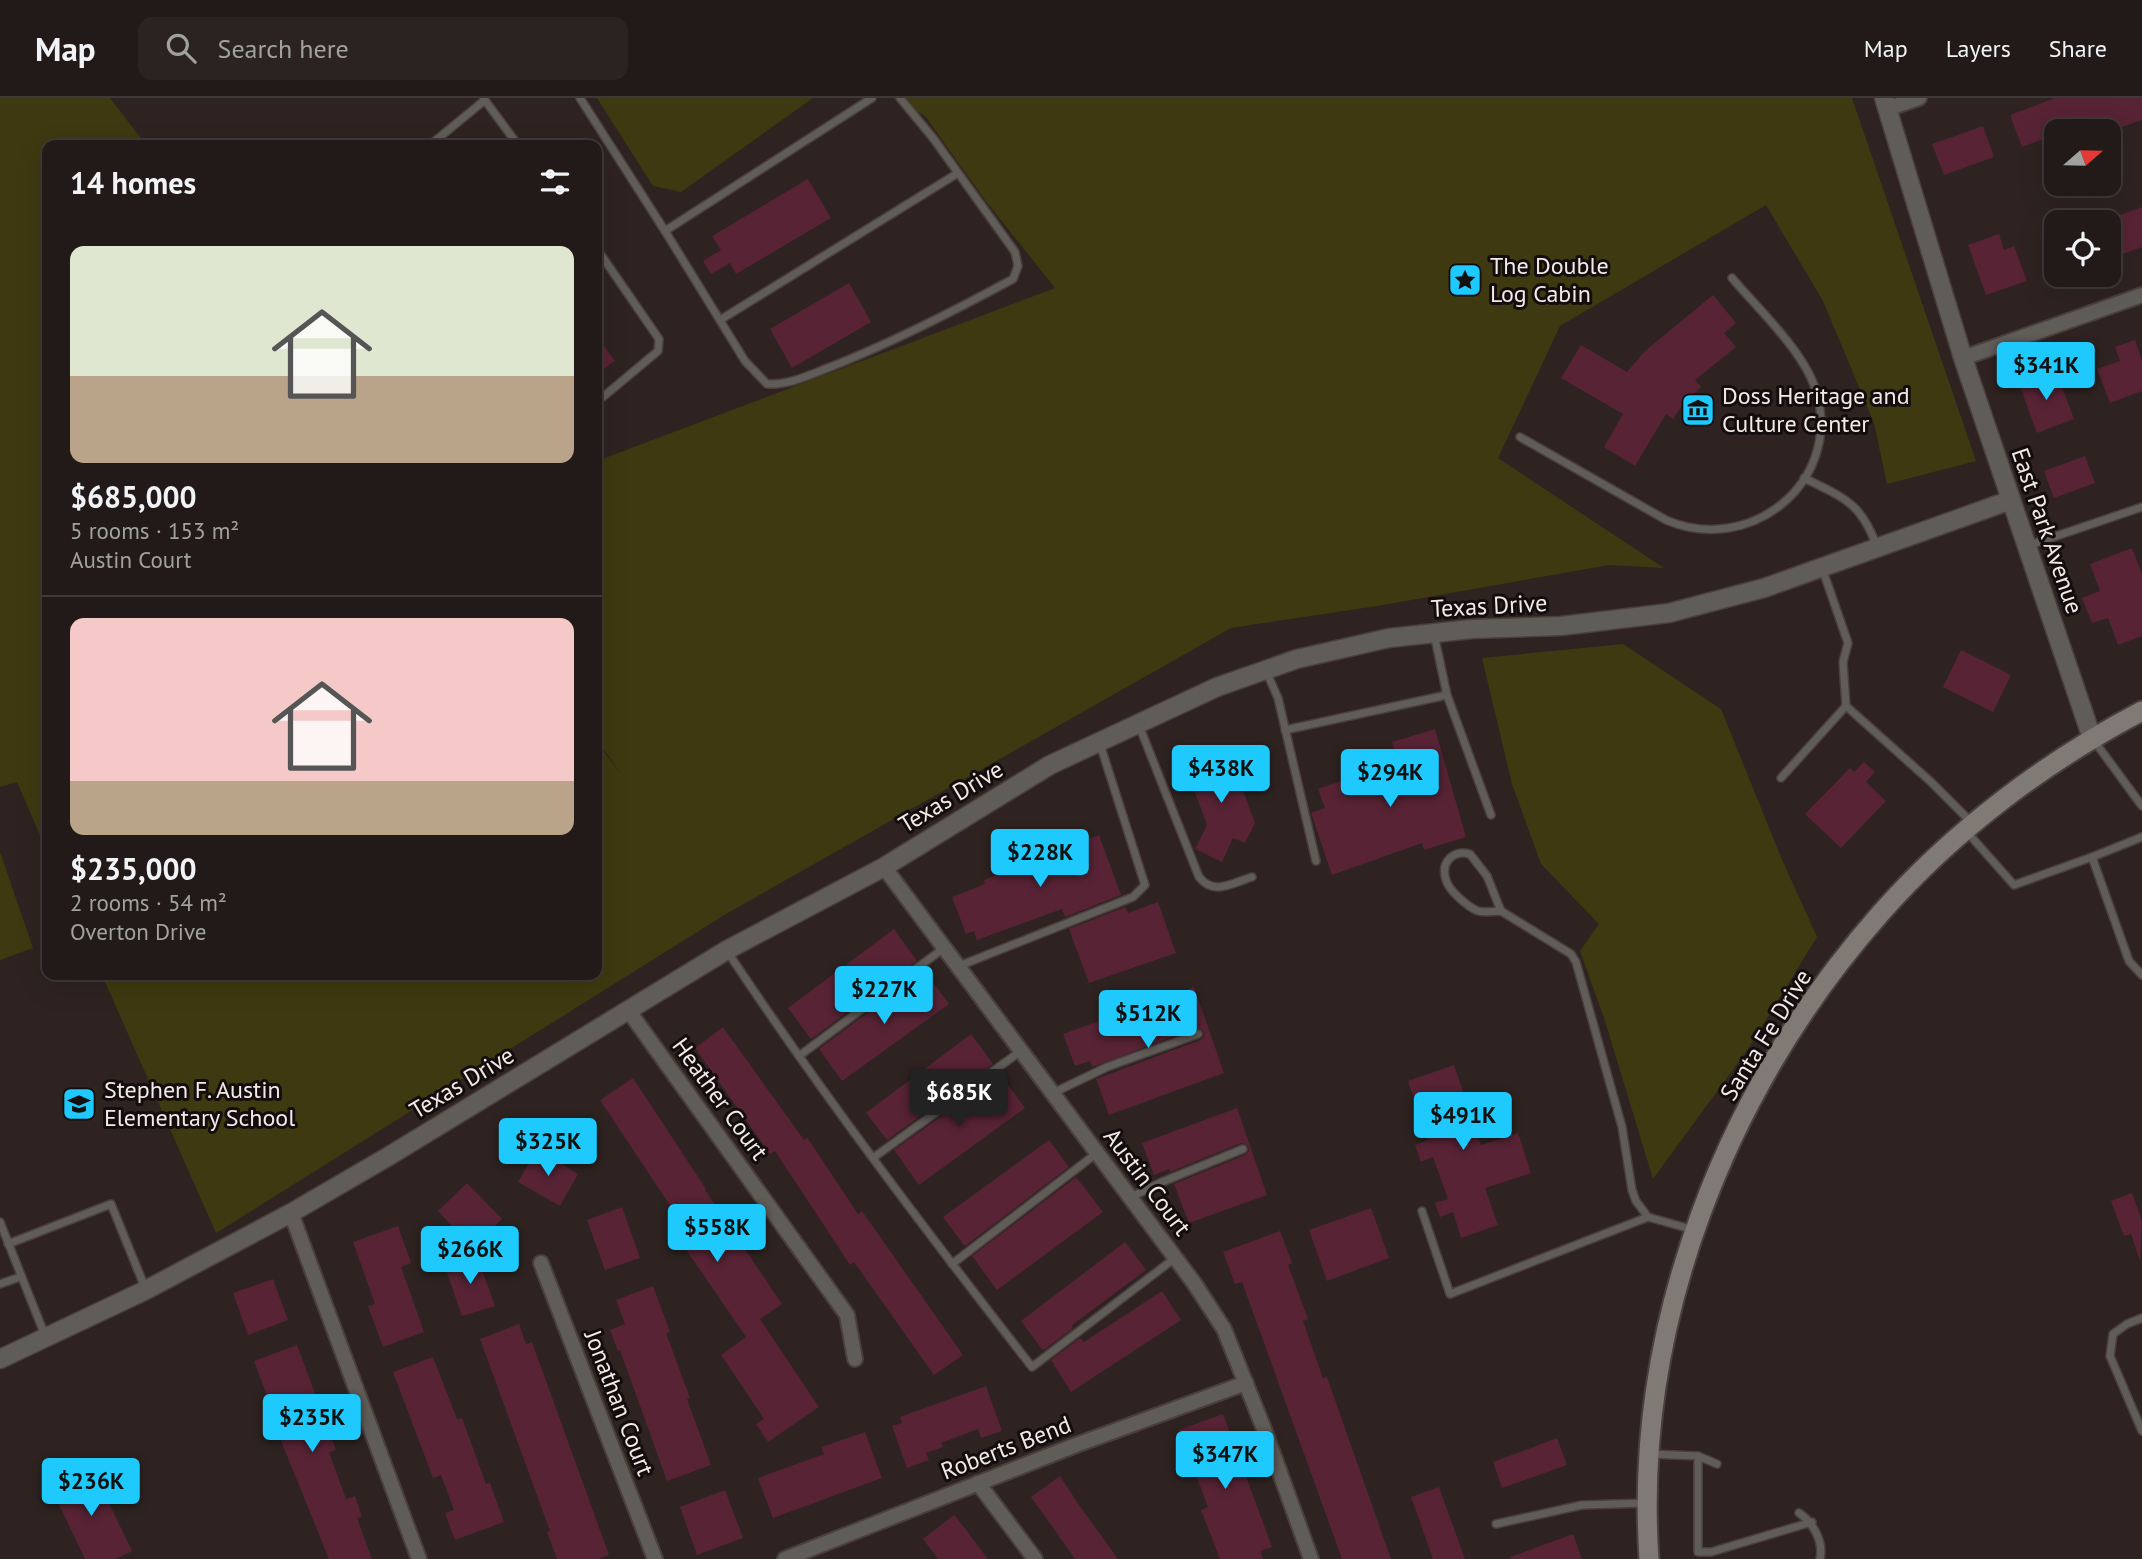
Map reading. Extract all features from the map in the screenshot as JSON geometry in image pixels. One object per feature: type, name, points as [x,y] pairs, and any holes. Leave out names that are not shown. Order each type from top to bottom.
[{"type":"main road","name":"Santa Fe Drive","points":[[1648,1559],[1650,1454],[1660,1367],[1684,1259],[1727,1151],[1769,1067],[1814,999],[1880,913],[1920,872],[1969,827],[2031,779],[2092,738],[2142,711]]},
{"type":"street","points":[[1885,103],[1919,98]]},
{"type":"street","name":"East Park Avenue","points":[[1885,103],[1963,358],[2092,738]]},
{"type":"street","points":[[1963,358],[2142,295]]},
{"type":"street","name":"Texas Drive","points":[[0,1359],[146,1290],[291,1213],[727,950],[884,867],[1051,765],[1099,740],[1217,687],[1297,659],[1389,638],[1472,629],[1561,626],[1669,613],[1764,587],[2011,500]]},
{"type":"street","name":"Austin Court","points":[[884,867],[1175,1258],[1224,1329],[1311,1559]]},
{"type":"street","name":"Heather Court","points":[[628,1010],[847,1315],[855,1359]]},
{"type":"street","points":[[291,1213],[419,1559]]},
{"type":"street","name":"Jonathan Court","points":[[541,1263],[655,1559]]},
{"type":"street","name":"Roberts Bend","points":[[785,1559],[978,1483],[1246,1383]]},
{"type":"street","points":[[978,1483],[1035,1559]]},
{"type":"lane","points":[[580,98],[746,361],[767,384],[785,385],[928,326],[1013,279],[1018,266],[1015,251],[900,98]]},
{"type":"lane","points":[[665,231],[872,98]]},
{"type":"lane","points":[[436,140],[484,99],[515,140]]},
{"type":"lane","points":[[720,320],[958,173]]},
{"type":"lane","points":[[602,256],[659,339],[658,351],[602,398]]},
{"type":"lane","points":[[1520,437],[1667,520],[1693,529],[1731,528],[1758,520],[1782,504],[1804,478],[1814,458],[1820,430],[1819,401],[1814,383],[1800,358],[1732,278]]},
{"type":"lane","points":[[1804,478],[1847,500],[1856,508],[1864,517],[1878,547]]},
{"type":"lane","points":[[2026,546],[2142,507]]},
{"type":"lane","points":[[1822,567],[1848,643],[1843,662],[1846,706],[1930,781],[2014,885],[2142,837]]},
{"type":"lane","points":[[1434,633],[1447,695],[1491,815]]},
{"type":"lane","points":[[1265,670],[1278,698],[1316,861]]},
{"type":"lane","points":[[1285,730],[1447,695]]},
{"type":"lane","points":[[1781,778],[1846,706]]},
{"type":"lane","points":[[1138,722],[1199,877],[1205,885],[1212,888],[1252,877]]},
{"type":"lane","points":[[2092,738],[2142,806]]},
{"type":"lane","points":[[958,967],[1133,897],[1145,886],[1099,740]]},
{"type":"lane","points":[[1501,911],[1487,876],[1470,854],[1461,852],[1452,855],[1445,865],[1446,880],[1452,890],[1481,912],[1501,911],[1571,954],[1576,962],[1622,1127],[1632,1190],[1636,1201],[1648,1217]]},
{"type":"lane","points":[[2092,857],[2129,961],[2142,975]]},
{"type":"lane","points":[[799,1056],[944,948]]},
{"type":"lane","points":[[727,950],[873,1158],[1032,1367],[1175,1258]]},
{"type":"lane","points":[[1053,1093],[1107,1067],[1198,1034]]},
{"type":"lane","points":[[873,1158],[1021,1051]]},
{"type":"lane","points":[[1130,1198],[1244,1149]]},
{"type":"lane","points":[[952,1264],[1097,1153]]},
{"type":"lane","points":[[8,1244],[111,1204],[146,1290]]},
{"type":"lane","points":[[1422,1211],[1450,1294],[1648,1217],[1695,1230]]},
{"type":"lane","points":[[0,1222],[46,1338]]},
{"type":"lane","points":[[0,1284],[20,1276]]},
{"type":"lane","points":[[2142,1318],[2113,1334],[2109,1356],[2142,1431]]},
{"type":"lane","points":[[1650,1454],[1698,1456],[1717,1464]]},
{"type":"lane","points":[[1698,1456],[1698,1556],[1812,1522]]},
{"type":"lane","points":[[1496,1524],[1582,1506],[1648,1503]]},
{"type":"lane","points":[[1799,1513],[1812,1522],[1822,1552],[1820,1559]]},
{"type":"shaded area","points":[[0,98],[110,98],[142,140],[42,140],[42,840],[17,782],[0,787]]},
{"type":"shaded area","points":[[597,98],[813,98],[681,192],[653,186]]},
{"type":"shaded area","points":[[893,98],[1852,98],[1976,461],[1887,484],[1874,423],[1823,301],[1766,205],[1560,326],[1498,458],[1664,568],[1609,565],[1377,606],[1231,628],[726,914],[216,1233],[104,980],[602,980],[602,749],[622,775],[602,747],[602,459],[1055,288],[985,200],[925,116]]},
{"type":"shaded area","points":[[1623,644],[1721,709],[1780,855],[1817,937],[1748,1049],[1653,1179],[1605,1021],[1580,951],[1599,924],[1541,864],[1512,784],[1482,658]]},
{"type":"shaded area","points":[[0,852],[33,948],[0,960]]},
{"type":"building","points":[[2055,98],[2142,98],[2142,120],[2121,127],[2121,119],[2044,119],[2044,139],[2022,147],[2010,115]]},
{"type":"building","points":[[1983,126],[1994,157],[1944,175],[1932,144]]},
{"type":"building","points":[[808,179],[831,218],[736,274],[730,263],[711,274],[703,261],[721,250],[712,236]]},
{"type":"building","points":[[2142,207],[2142,247],[2121,255],[2121,215]]},
{"type":"building","points":[[1999,234],[2004,250],[2014,246],[2027,281],[1986,295],[1968,245]]},
{"type":"building","points":[[849,283],[871,322],[792,368],[770,329]]},
{"type":"building","points":[[1713,295],[1736,323],[1724,333],[1736,347],[1695,380],[1701,387],[1683,404],[1673,419],[1666,414],[1635,466],[1604,447],[1623,414],[1561,378],[1581,345],[1627,372],[1645,351]]},
{"type":"building","points":[[2135,340],[2142,360],[2142,391],[2110,403],[2097,369],[2120,361],[2115,347]]},
{"type":"building","points":[[602,343],[615,361],[602,370]]},
{"type":"building","points":[[2056,371],[2074,419],[2037,433],[2019,384]]},
{"type":"building","points":[[2085,456],[2095,483],[2054,498],[2044,471]]},
{"type":"building","points":[[2132,548],[2142,574],[2142,636],[2118,645],[2108,618],[2092,623],[2082,598],[2100,591],[2090,564]]},
{"type":"building","points":[[1961,650],[2011,675],[1993,712],[1943,687]]},
{"type":"building","points":[[1435,729],[1466,837],[1424,850],[1422,843],[1332,875],[1311,813],[1325,808],[1318,789],[1367,772],[1374,791],[1403,780],[1392,742]]},
{"type":"building","points":[[1229,752],[1255,823],[1245,843],[1233,838],[1222,862],[1195,849],[1207,825],[1186,768]]},
{"type":"building","points":[[1864,762],[1875,772],[1866,782],[1886,801],[1841,848],[1805,814],[1850,768],[1854,772]]},
{"type":"building","points":[[1099,835],[1121,895],[1065,917],[1062,909],[977,940],[974,931],[966,934],[952,897],[985,884],[984,880],[1014,868],[1013,866]]},
{"type":"building","points":[[1158,902],[1176,953],[1089,983],[1069,929],[1125,907],[1128,913]]},
{"type":"building","points":[[894,929],[917,961],[811,1039],[788,1008]]},
{"type":"building","points":[[924,970],[949,1004],[842,1081],[819,1049]]},
{"type":"building","points":[[1194,987],[1224,1073],[1109,1115],[1096,1079],[1200,1040],[1204,1036],[1203,1031],[1196,1028],[1092,1067],[1090,1061],[1075,1066],[1063,1034]]},
{"type":"building","points":[[723,1027],[804,1140],[807,1137],[858,1214],[862,1211],[963,1355],[934,1375],[854,1262],[850,1265],[775,1151],[770,1154],[695,1048]]},
{"type":"building","points":[[971,1034],[993,1064],[887,1140],[866,1113]]},
{"type":"building","points":[[1454,1065],[1481,1145],[1518,1133],[1531,1173],[1485,1188],[1498,1225],[1461,1238],[1453,1212],[1440,1217],[1435,1203],[1448,1199],[1433,1157],[1421,1162],[1415,1145],[1428,1140],[1408,1081]]},
{"type":"building","points":[[1000,1074],[1025,1108],[919,1185],[894,1150]]},
{"type":"building","points":[[633,1078],[782,1304],[760,1319],[819,1407],[768,1442],[756,1424],[764,1419],[721,1355],[746,1337],[668,1223],[677,1216],[600,1100]]},
{"type":"building","points":[[1237,1108],[1267,1195],[1189,1223],[1174,1184],[1245,1155],[1249,1151],[1248,1146],[1241,1143],[1170,1172],[1169,1169],[1154,1175],[1142,1143]]},
{"type":"building","points":[[1049,1140],[1069,1167],[965,1246],[943,1217]]},
{"type":"building","points":[[537,1149],[578,1174],[560,1206],[518,1182]]},
{"type":"building","points":[[1076,1177],[1103,1212],[997,1290],[972,1256]]},
{"type":"building","points":[[467,1183],[502,1219],[472,1248],[438,1211]]},
{"type":"building","points":[[2132,1193],[2142,1221],[2140,1261],[2131,1234],[2124,1236],[2111,1201]]},
{"type":"building","points":[[622,1207],[640,1258],[605,1270],[587,1220]]},
{"type":"building","points":[[1371,1208],[1389,1258],[1327,1281],[1309,1230]]},
{"type":"building","points":[[398,1226],[411,1263],[401,1267],[424,1332],[383,1347],[368,1306],[375,1304],[353,1242]]},
{"type":"building","points":[[1280,1231],[1292,1263],[1288,1265],[1308,1319],[1303,1321],[1323,1378],[1327,1377],[1391,1559],[1342,1559],[1242,1282],[1235,1284],[1223,1252]]},
{"type":"building","points":[[1125,1242],[1146,1270],[1072,1325],[1073,1328],[1044,1350],[1041,1348],[1021,1321]]},
{"type":"building","points":[[477,1256],[495,1306],[462,1316],[445,1267]]},
{"type":"building","points":[[273,1279],[288,1320],[248,1335],[233,1293]]},
{"type":"building","points":[[653,1286],[670,1332],[666,1333],[690,1398],[687,1399],[711,1465],[667,1481],[620,1350],[618,1351],[610,1330],[625,1324],[616,1300]]},
{"type":"building","points":[[1162,1291],[1181,1320],[1071,1392],[1051,1360],[1080,1338],[1084,1342]]},
{"type":"building","points":[[519,1324],[526,1344],[532,1342],[609,1555],[599,1559],[557,1559],[547,1532],[550,1531],[480,1339]]},
{"type":"building","points":[[297,1345],[336,1450],[329,1452],[346,1499],[355,1496],[362,1517],[357,1518],[372,1559],[329,1559],[275,1426],[278,1425],[254,1361]]},
{"type":"building","points":[[433,1357],[457,1419],[462,1418],[486,1484],[490,1483],[504,1522],[455,1540],[445,1513],[454,1510],[441,1475],[433,1478],[393,1372]]},
{"type":"building","points":[[986,1386],[1002,1431],[981,1438],[978,1429],[941,1443],[943,1447],[926,1453],[929,1460],[907,1468],[892,1426],[902,1423],[900,1417]]},
{"type":"building","points":[[1223,1414],[1272,1547],[1260,1551],[1263,1559],[1220,1559],[1201,1510],[1208,1507],[1179,1430]]},
{"type":"building","points":[[865,1432],[882,1478],[773,1518],[758,1478],[824,1454],[821,1447]]},
{"type":"building","points":[[1557,1438],[1567,1465],[1502,1488],[1493,1462]]},
{"type":"building","points":[[92,1468],[132,1551],[116,1559],[85,1559],[51,1488]]},
{"type":"building","points":[[1060,1476],[1118,1559],[1075,1559],[1031,1497]]},
{"type":"building","points":[[1439,1487],[1465,1559],[1433,1559],[1411,1497]]},
{"type":"building","points":[[725,1490],[743,1538],[697,1555],[680,1507]]},
{"type":"building","points":[[954,1515],[988,1559],[938,1559],[923,1539]]},
{"type":"building","points":[[1573,1534],[1582,1559],[1510,1559],[1510,1557]]},
{"type":"place","name":"The Double Log Cabin","points":[[1465,280]]},
{"type":"place","name":"Doss Heritage and Culture Center","points":[[1698,410]]},
{"type":"place","name":"Stephen F. Austin Elementary School","points":[[79,1104]]}]
